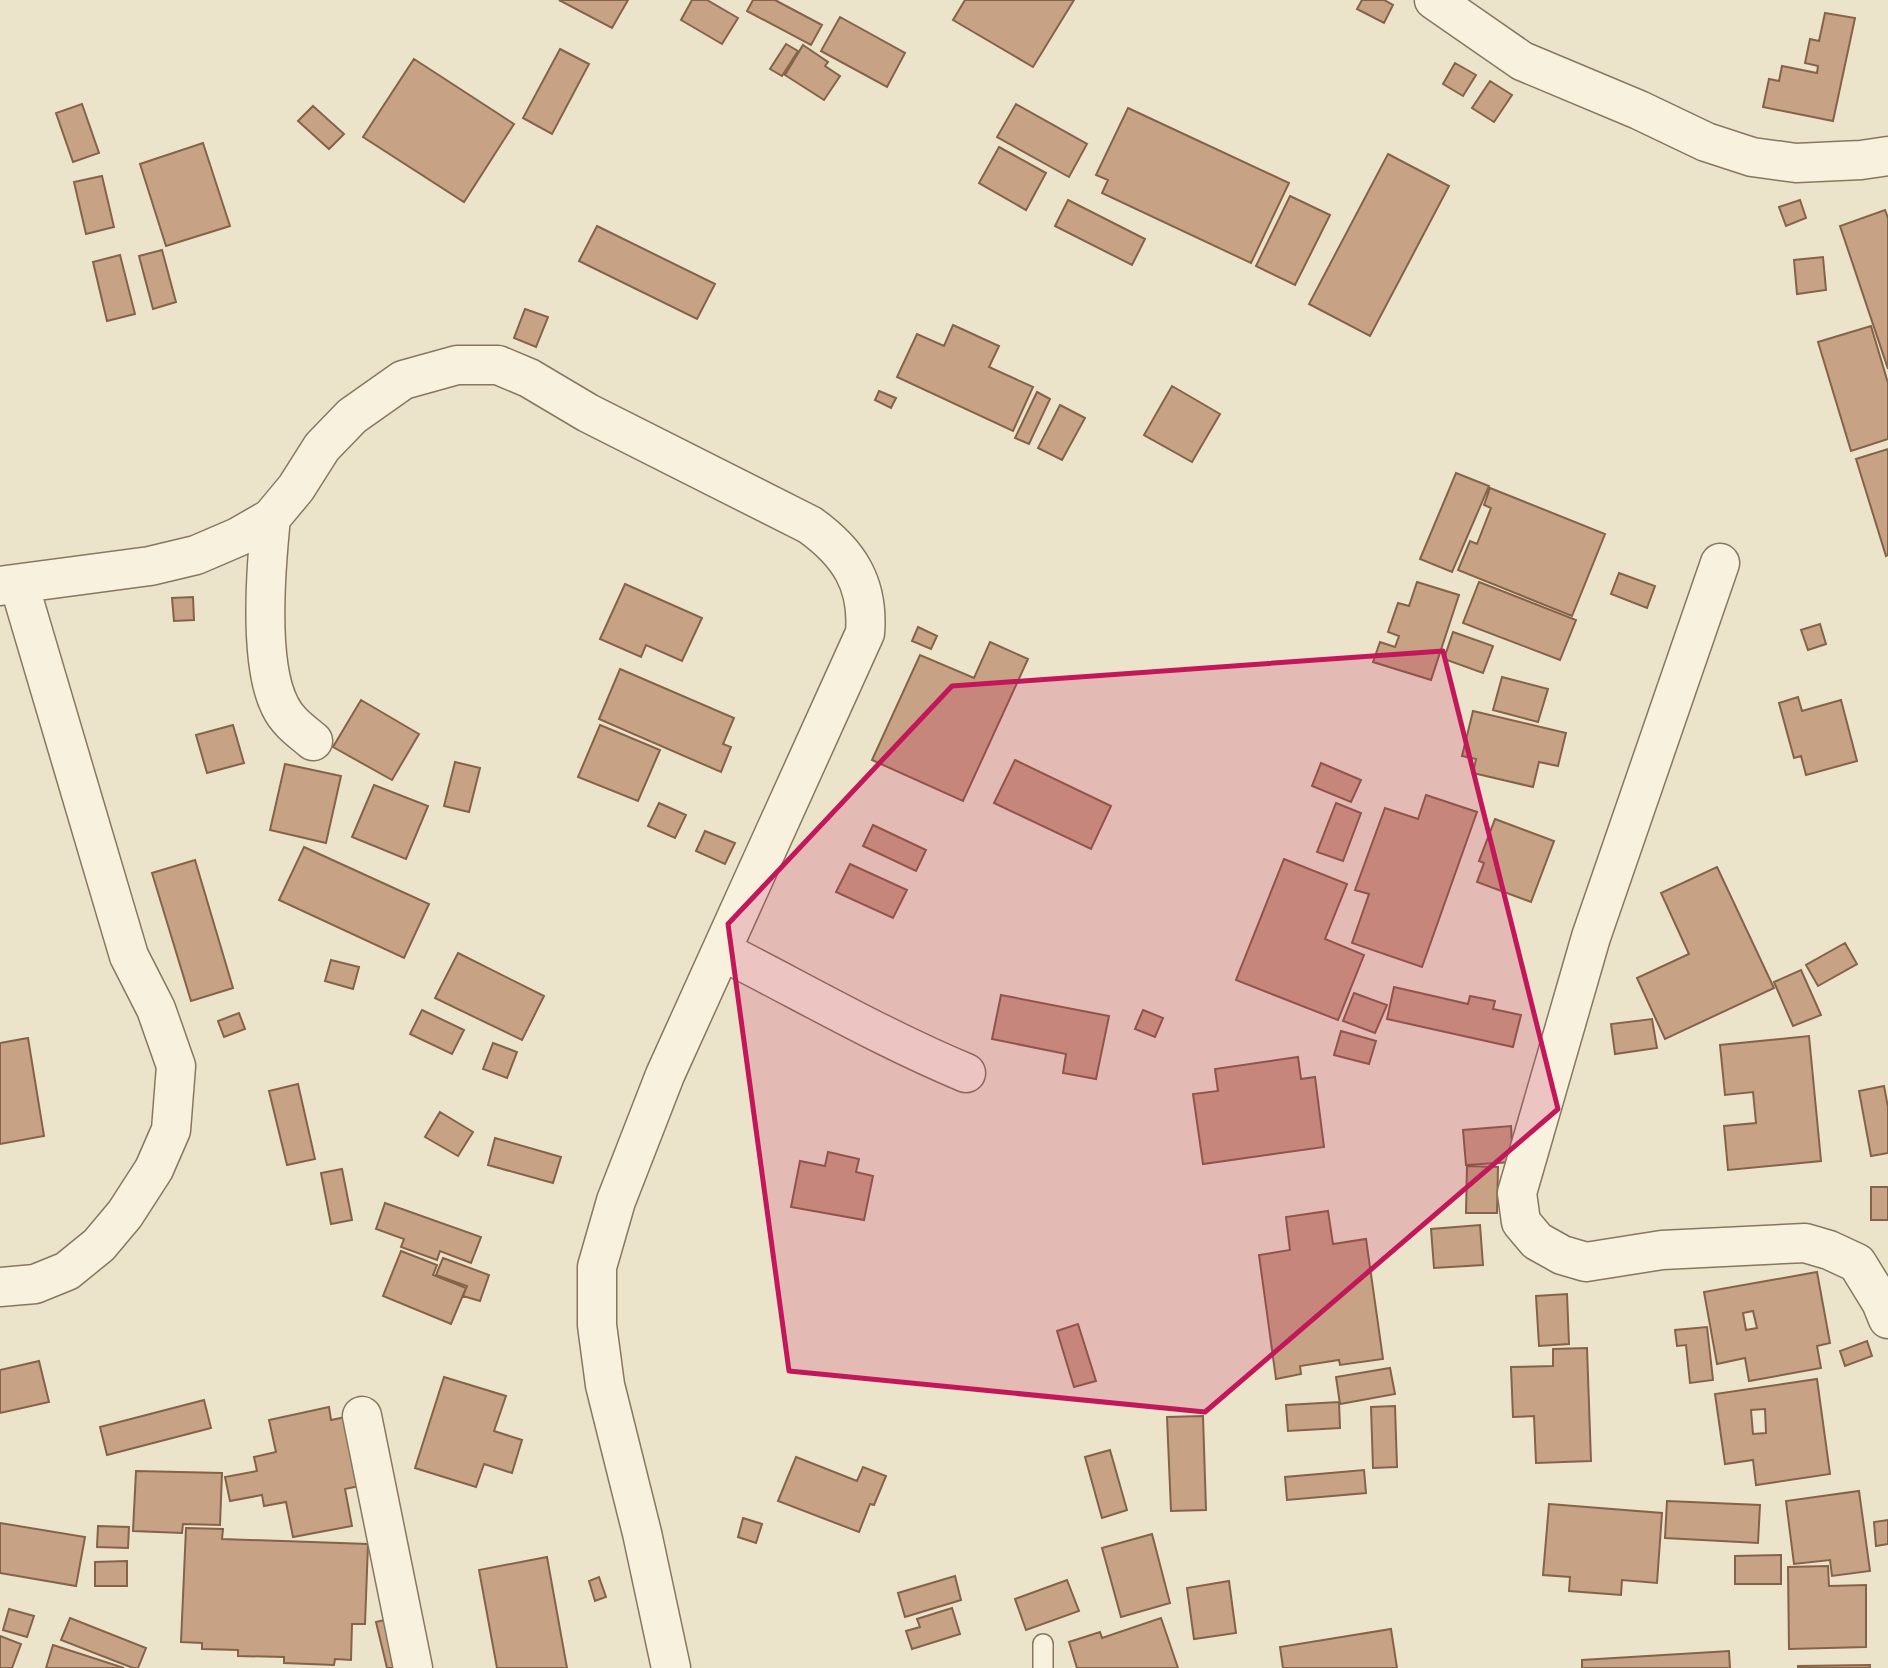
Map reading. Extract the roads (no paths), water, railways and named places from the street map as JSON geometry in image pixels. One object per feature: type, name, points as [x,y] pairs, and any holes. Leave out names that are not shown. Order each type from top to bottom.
[{"type":"street","points":[[1434,0],[1522,61],[1639,110],[1706,142],[1752,157],[1796,163],[1888,156]]},
{"type":"street","points":[[0,1287],[36,1284],[67,1271],[99,1245],[125,1214],[155,1169],[170,1130],[176,1066],[156,1009],[129,957],[9,585],[150,566],[196,555],[238,537],[271,518],[296,488],[323,447],[345,424],[404,380],[457,365],[498,365],[529,378],[588,413],[810,525],[832,541],[851,567],[863,592],[867,611],[865,633],[665,1075],[616,1201],[597,1267],[597,1325],[605,1385],[642,1533],[671,1668]]},
{"type":"street","points":[[271,518],[266,586],[269,658],[274,690],[280,707],[290,722],[313,740]]},
{"type":"street","points":[[1720,563],[1591,937],[1517,1193],[1521,1222],[1537,1241],[1562,1255],[1586,1262],[1662,1250],[1805,1243],[1857,1263],[1881,1302],[1888,1319]]},
{"type":"street","points":[[722,951],[882,1035],[966,1073]]},
{"type":"street","points":[[362,1416],[413,1668]]},
{"type":"lane","points":[[1042,1668],[1043,1644]]}]
